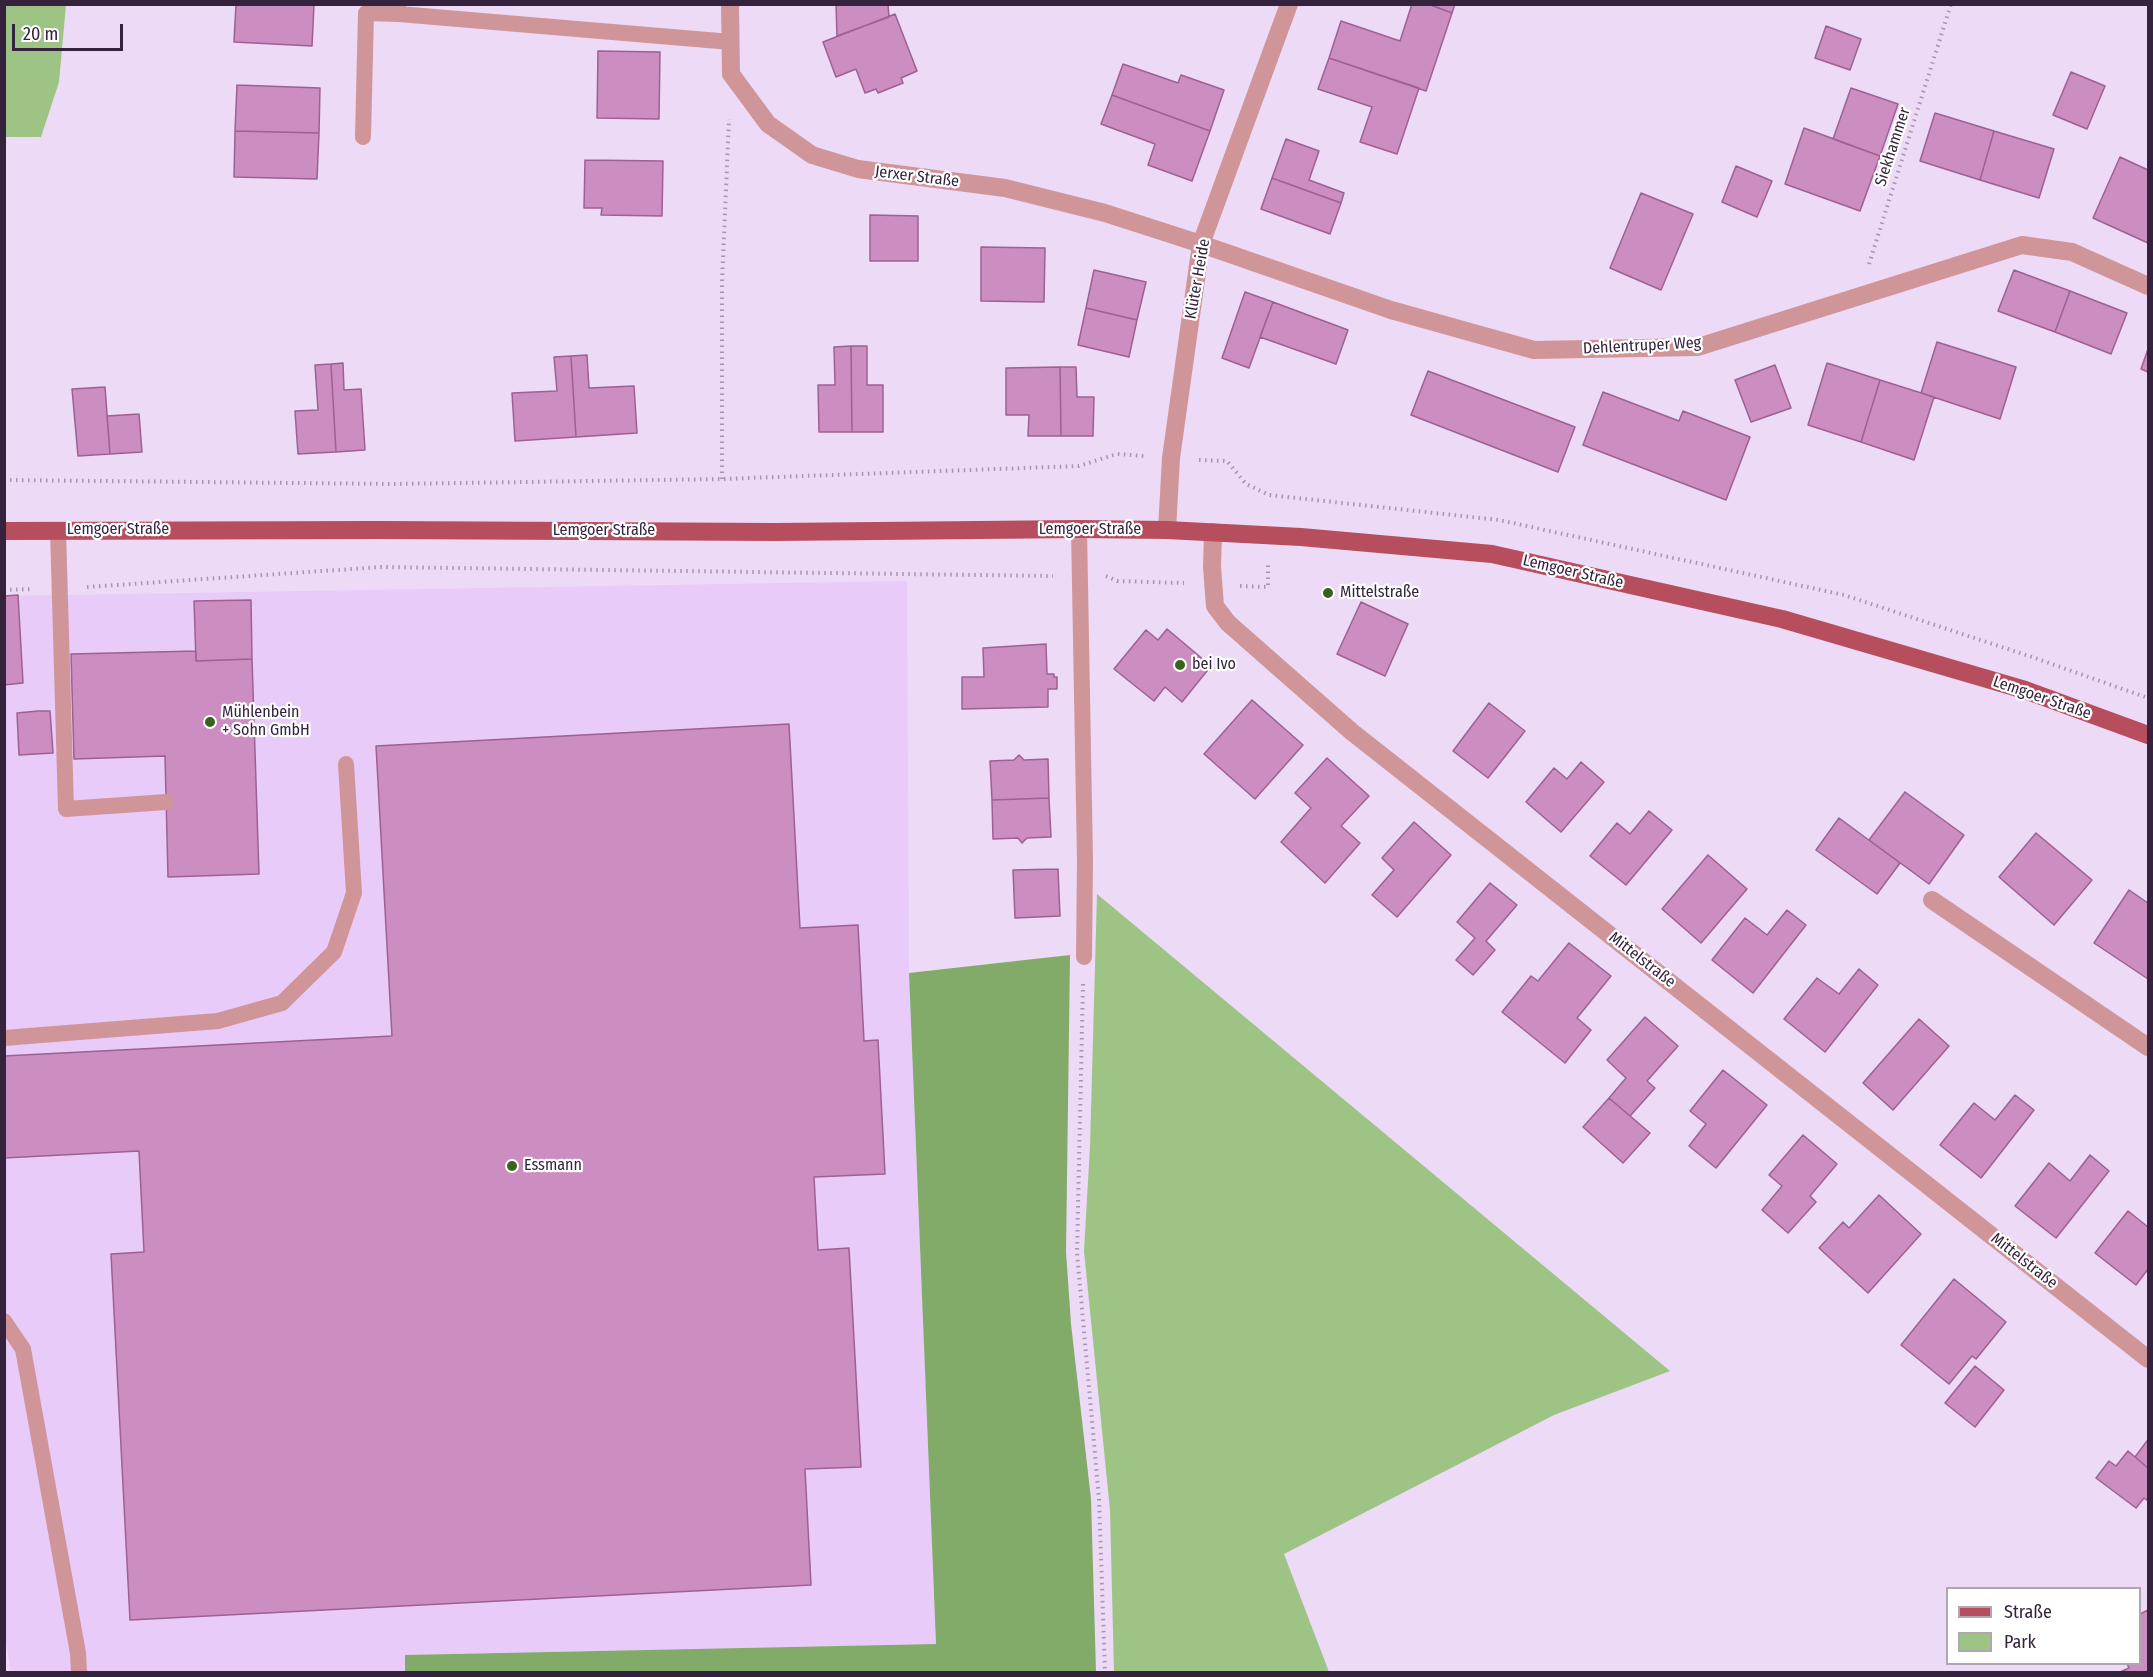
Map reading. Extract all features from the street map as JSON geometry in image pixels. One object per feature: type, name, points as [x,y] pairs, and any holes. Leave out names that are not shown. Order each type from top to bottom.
[{"type":"main road","name":"Lemgoer Straße","points":[[4,531],[776,532],[1079,529],[1213,532],[1301,537],[1492,554],[1782,620],[2025,690],[2148,735]]},
{"type":"street","points":[[730,4],[731,74]]},
{"type":"street","name":"Klüter Heide","points":[[1167,531],[1171,458],[1201,244],[1289,4]]},
{"type":"street","name":"Jerxer Straße","points":[[731,74],[768,124],[812,155],[858,169],[1005,188],[1105,213],[1201,244]]},
{"type":"street","name":"Dehlentruper Weg","points":[[1201,244],[1391,310],[1534,350],[1698,347],[2022,245],[2072,252],[2148,286]]},
{"type":"street","name":"Mittelstraße","points":[[1213,532],[1212,567],[1215,606],[1228,623],[1352,732],[2144,1350]]},
{"type":"street","points":[[1932,900],[2148,1047]]},
{"type":"lane","points":[[363,137],[366,13],[398,9],[731,42]]},
{"type":"lane","points":[[1079,529],[1084,957]]},
{"type":"lane","points":[[58,530],[66,809],[166,802]]},
{"type":"lane","points":[[4,1038],[218,1021],[282,1003],[334,952],[354,893],[346,764]]},
{"type":"lane","points":[[4,1321],[22,1349],[78,1653],[79,1672]]},
{"type":"path","name":"Siekhammer","points":[[1859,296],[1951,4]]},
{"type":"path","points":[[722,479],[722,282],[731,74]]},
{"type":"path","points":[[4,480],[393,484],[722,479],[1078,466],[1117,454],[1171,458]]},
{"type":"path","points":[[4,590],[60,589],[381,567],[1052,576]]},
{"type":"path","points":[[1084,957],[1077,1253],[1099,1499],[1105,1672]]},
{"type":"shaded area","points":[[907,581],[909,973],[936,1644],[405,1655],[405,1672],[11,1672],[4,1630],[4,596]]},
{"type":"green space","points":[[4,5],[66,5],[59,82],[41,137],[5,137]]},
{"type":"green space","points":[[1097,894],[1670,1371],[1554,1415],[1284,1554],[1329,1672],[1114,1672],[1110,1510],[1084,1251],[1090,1147]]},
{"type":"green space","points":[[1070,955],[1066,1252],[1071,1324],[1091,1499],[1096,1672],[405,1672],[405,1655],[936,1644],[909,973]]},
{"type":"building","points":[[236,4],[314,4],[312,46],[234,42]]},
{"type":"building","points":[[836,4],[888,4],[889,17],[837,36]]},
{"type":"building","points":[[1412,4],[1428,4],[1452,13],[1426,91],[1329,58],[1341,21],[1400,41]]},
{"type":"building","points":[[1428,4],[1455,4],[1452,13]]},
{"type":"building","points":[[895,14],[917,71],[901,78],[903,83],[878,93],[876,89],[865,93],[856,69],[836,77],[823,42]]},
{"type":"building","points":[[1826,26],[1861,39],[1850,70],[1815,58]]},
{"type":"building","points":[[598,51],[660,52],[659,119],[597,118]]},
{"type":"building","points":[[1329,58],[1419,88],[1397,154],[1360,142],[1372,107],[1318,89]]},
{"type":"building","points":[[1123,64],[1178,83],[1181,75],[1224,90],[1210,131],[1112,95]]},
{"type":"building","points":[[2071,72],[2105,86],[2087,129],[2053,115]]},
{"type":"building","points":[[237,85],[320,88],[319,133],[235,131]]},
{"type":"building","points":[[1851,88],[1898,104],[1880,156],[1833,139]]},
{"type":"building","points":[[1112,95],[1210,131],[1192,181],[1148,165],[1155,144],[1101,124]]},
{"type":"building","points":[[1935,113],[1994,131],[1980,180],[1920,161]]},
{"type":"building","points":[[1804,128],[1880,156],[1860,211],[1785,184]]},
{"type":"building","points":[[235,131],[319,133],[317,179],[234,177]]},
{"type":"building","points":[[1994,131],[2054,149],[2039,198],[1980,180]]},
{"type":"building","points":[[1286,139],[1319,151],[1309,180],[1344,193],[1341,203],[1272,178]]},
{"type":"building","points":[[2120,157],[2148,170],[2148,243],[2093,218]]},
{"type":"building","points":[[585,160],[663,161],[662,216],[601,215],[602,208],[584,208]]},
{"type":"building","points":[[1736,166],[1772,181],[1757,217],[1722,202]]},
{"type":"building","points":[[1272,178],[1341,203],[1330,234],[1261,209]]},
{"type":"building","points":[[1641,193],[1693,214],[1661,290],[1610,268]]},
{"type":"building","points":[[870,215],[918,216],[918,261],[870,261]]},
{"type":"building","points":[[981,247],[1045,248],[1044,302],[981,301]]},
{"type":"building","points":[[1094,270],[1146,282],[1137,320],[1086,308]]},
{"type":"building","points":[[2014,270],[2070,291],[2055,332],[1998,311]]},
{"type":"building","points":[[2070,291],[2127,313],[2111,354],[2055,332]]},
{"type":"building","points":[[1245,292],[1273,302],[1249,368],[1222,358]]},
{"type":"building","points":[[1273,302],[1348,330],[1336,364],[1260,337]]},
{"type":"building","points":[[1086,308],[1137,320],[1129,357],[1078,345]]},
{"type":"building","points":[[1937,342],[2016,367],[2000,419],[1921,393]]},
{"type":"building","points":[[851,346],[867,346],[867,385],[883,385],[883,432],[852,432]]},
{"type":"building","points":[[851,346],[852,432],[819,432],[818,385],[835,385],[834,347]]},
{"type":"building","points":[[2148,349],[2148,372],[2141,369]]},
{"type":"building","points":[[587,355],[589,388],[634,386],[637,433],[576,437],[571,356]]},
{"type":"building","points":[[571,356],[576,437],[515,441],[512,393],[557,391],[554,357]]},
{"type":"building","points":[[343,363],[344,390],[361,389],[365,450],[336,452],[331,364]]},
{"type":"building","points":[[1827,363],[1880,380],[1861,442],[1808,425]]},
{"type":"building","points":[[331,364],[336,452],[298,454],[295,411],[318,410],[315,365]]},
{"type":"building","points":[[1775,365],[1791,408],[1751,422],[1735,380]]},
{"type":"building","points":[[1060,367],[1061,436],[1028,436],[1029,415],[1006,415],[1006,368]]},
{"type":"building","points":[[1060,367],[1076,367],[1077,397],[1094,397],[1093,436],[1061,436]]},
{"type":"building","points":[[1428,371],[1575,427],[1558,472],[1411,415]]},
{"type":"building","points":[[1880,380],[1934,397],[1914,460],[1861,442]]},
{"type":"building","points":[[105,387],[110,454],[78,456],[72,389]]},
{"type":"building","points":[[1603,392],[1679,421],[1683,411],[1750,437],[1726,500],[1583,445]]},
{"type":"building","points":[[139,414],[142,452],[110,454],[107,416]]},
{"type":"building","points":[[18,595],[23,683],[4,685],[4,596]]},
{"type":"building","points":[[251,600],[252,659],[196,661],[194,601]]},
{"type":"building","points":[[1361,602],[1408,624],[1385,676],[1337,654]]},
{"type":"building","points":[[1167,629],[1211,666],[1182,702],[1165,687],[1154,701],[1114,669],[1146,630],[1158,640]]},
{"type":"building","points":[[1046,644],[1047,674],[1054,674],[1054,677],[1057,677],[1057,689],[1048,689],[1048,707],[962,709],[962,677],[984,677],[983,648]]},
{"type":"building","points":[[196,651],[196,661],[252,659],[259,874],[168,877],[165,756],[74,759],[71,654]]},
{"type":"building","points":[[1252,700],[1303,745],[1255,799],[1204,754]]},
{"type":"building","points":[[1489,703],[1525,731],[1488,778],[1453,751]]},
{"type":"building","points":[[50,711],[53,753],[19,755],[17,713]]},
{"type":"building","name":"Essmann","points":[[789,724],[800,928],[858,925],[864,1041],[878,1040],[885,1174],[814,1177],[818,1250],[849,1248],[861,1467],[805,1469],[811,1585],[130,1620],[111,1254],[144,1252],[139,1151],[4,1158],[4,1056],[392,1036],[376,746]]},
{"type":"building","points":[[1019,755],[1024,760],[1048,759],[1049,798],[992,800],[990,761],[1014,760]]},
{"type":"building","points":[[1327,758],[1369,796],[1341,826],[1360,843],[1325,883],[1281,842],[1311,808],[1295,793]]},
{"type":"building","points":[[1581,762],[1604,782],[1561,832],[1526,802],[1554,768],[1567,779]]},
{"type":"building","points":[[1905,792],[1964,835],[1929,884],[1869,840]]},
{"type":"building","points":[[1049,798],[1051,837],[1027,838],[1022,843],[1018,838],[993,839],[992,800]]},
{"type":"building","points":[[1649,811],[1672,830],[1626,885],[1590,856],[1617,823],[1630,834]]},
{"type":"building","points":[[1839,818],[1900,863],[1877,894],[1816,850]]},
{"type":"building","points":[[1414,822],[1451,855],[1397,917],[1372,895],[1394,870],[1382,858]]},
{"type":"building","points":[[2036,833],[2092,880],[2054,925],[1999,877]]},
{"type":"building","points":[[1708,855],[1747,889],[1701,943],[1662,909]]},
{"type":"building","points":[[1058,869],[1060,916],[1015,918],[1013,870]]},
{"type":"building","points":[[1490,883],[1517,905],[1486,941],[1495,950],[1473,975],[1456,960],[1475,938],[1457,922]]},
{"type":"building","points":[[2129,890],[2148,903],[2148,979],[2094,943]]},
{"type":"building","points":[[1787,910],[1806,925],[1753,993],[1712,960],[1745,918],[1767,935]]},
{"type":"building","points":[[1569,943],[1611,976],[1577,1018],[1591,1030],[1565,1063],[1502,1012],[1531,976],[1538,981]]},
{"type":"building","points":[[1859,969],[1878,985],[1825,1052],[1784,1019],[1817,978],[1839,994]]},
{"type":"building","points":[[1645,1017],[1678,1046],[1647,1081],[1655,1088],[1630,1116],[1609,1098],[1626,1078],[1607,1060]]},
{"type":"building","points":[[1919,1019],[1949,1046],[1893,1110],[1863,1083]]},
{"type":"building","points":[[1723,1070],[1767,1105],[1716,1168],[1689,1146],[1706,1124],[1690,1111]]},
{"type":"building","points":[[2015,1095],[2034,1110],[1981,1178],[1940,1145],[1974,1103],[1995,1120]]},
{"type":"building","points":[[1609,1098],[1650,1133],[1623,1163],[1583,1127]]},
{"type":"building","points":[[1803,1135],[1837,1164],[1810,1196],[1816,1202],[1788,1233],[1762,1210],[1782,1186],[1769,1175]]},
{"type":"building","points":[[2090,1155],[2109,1171],[2056,1238],[2015,1206],[2049,1163],[2070,1181]]},
{"type":"building","points":[[1879,1195],[1921,1234],[1868,1293],[1819,1248],[1843,1222],[1849,1228]]},
{"type":"building","points":[[2128,1211],[2148,1227],[2148,1269],[2136,1285],[2095,1253]]},
{"type":"building","points":[[1954,1279],[2006,1322],[1976,1359],[1972,1356],[1949,1384],[1901,1345]]},
{"type":"building","points":[[1975,1366],[2004,1390],[1975,1427],[1945,1403]]},
{"type":"building","points":[[2148,1442],[2148,1468],[2135,1457]]},
{"type":"building","points":[[2128,1451],[2148,1468],[2148,1501],[2144,1498],[2136,1508],[2096,1478],[2109,1461],[2116,1466]]},
{"type":"building","points":[[2148,1610],[2148,1672],[2120,1672],[2129,1668],[2128,1665],[2141,1665],[2141,1614]]},
{"type":"place","name":"Mittelstraße","points":[[1328,593]]},
{"type":"place","name":"bei Ivo","points":[[1180,665]]},
{"type":"place","name":"Mühlenbein + Sohn GmbH","points":[[210,722]]},
{"type":"place","name":"Essmann","points":[[512,1166]]}]
